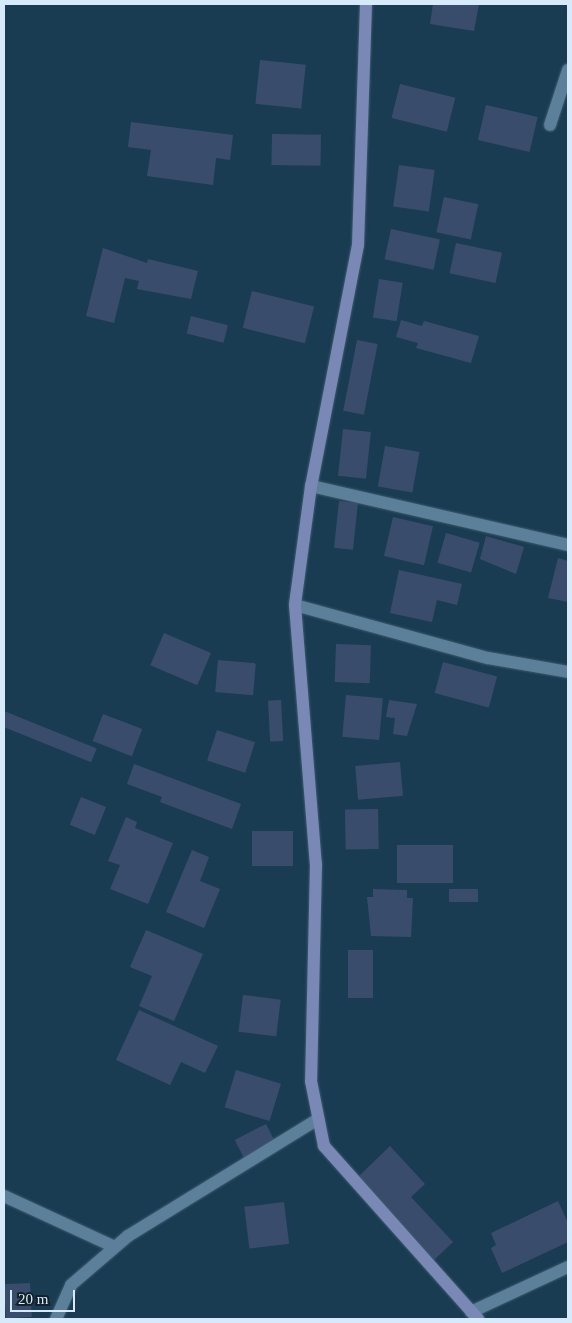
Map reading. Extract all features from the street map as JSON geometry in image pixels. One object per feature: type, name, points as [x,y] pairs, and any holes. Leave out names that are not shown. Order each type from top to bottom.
[{"type":"street","points":[[366,4],[358,245],[311,486],[295,605],[316,864],[311,1082],[324,1146],[474,1315],[568,1268]]},
{"type":"street","points":[[550,125],[568,70]]},
{"type":"street","points":[[311,486],[568,546]]},
{"type":"street","points":[[295,605],[488,658],[568,672]]},
{"type":"street","points":[[56,1319],[71,1285],[115,1247],[318,1119]]},
{"type":"street","points":[[4,1196],[115,1247]]},
{"type":"building","points":[[433,4],[479,4],[474,31],[430,24]]},
{"type":"building","points":[[260,60],[306,65],[301,109],[255,104]]},
{"type":"building","points":[[400,84],[455,98],[447,132],[392,118]]},
{"type":"building","points":[[486,105],[538,117],[530,152],[478,140]]},
{"type":"building","points":[[131,122],[233,135],[230,160],[216,158],[213,185],[147,176],[151,150],[128,147]]},
{"type":"building","points":[[272,134],[321,135],[320,166],[271,165]]},
{"type":"building","points":[[399,165],[435,170],[429,212],[393,207]]},
{"type":"building","points":[[444,197],[478,204],[471,239],[437,232]]},
{"type":"building","points":[[391,229],[440,239],[433,270],[385,259]]},
{"type":"building","points":[[456,243],[502,253],[496,283],[450,273]]},
{"type":"building","points":[[103,248],[147,263],[148,259],[198,271],[191,299],[137,289],[139,281],[125,278],[114,323],[86,316]]},
{"type":"building","points":[[379,279],[403,283],[397,321],[373,318]]},
{"type":"building","points":[[252,291],[314,306],[305,343],[243,328]]},
{"type":"building","points":[[191,316],[228,325],[224,343],[187,333]]},
{"type":"building","points":[[401,320],[422,326],[424,321],[479,336],[471,363],[416,348],[418,343],[396,337]]},
{"type":"building","points":[[357,340],[378,344],[364,415],[343,411]]},
{"type":"building","points":[[343,429],[371,432],[366,479],[338,476]]},
{"type":"building","points":[[385,446],[419,452],[412,492],[378,486]]},
{"type":"building","points":[[339,501],[358,503],[353,550],[334,548]]},
{"type":"building","points":[[393,517],[433,526],[424,565],[384,556]]},
{"type":"building","points":[[446,533],[480,543],[471,572],[437,563]]},
{"type":"building","points":[[486,536],[524,547],[516,574],[480,559]]},
{"type":"building","points":[[558,558],[568,561],[568,602],[548,598]]},
{"type":"building","points":[[399,570],[462,584],[457,605],[437,600],[432,622],[390,613]]},
{"type":"building","points":[[164,633],[211,653],[197,685],[150,665]]},
{"type":"building","points":[[336,644],[371,645],[370,683],[335,682]]},
{"type":"building","points":[[218,660],[256,663],[253,695],[215,692]]},
{"type":"building","points":[[443,662],[497,676],[489,707],[435,693]]},
{"type":"building","points":[[346,695],[383,698],[379,740],[342,737]]},
{"type":"building","points":[[281,700],[283,741],[270,742],[268,701]]},
{"type":"building","points":[[389,700],[417,704],[407,736],[393,734],[395,718],[386,717]]},
{"type":"building","points":[[4,711],[97,748],[91,762],[4,727]]},
{"type":"building","points":[[103,714],[142,729],[132,756],[93,741]]},
{"type":"building","points":[[217,730],[255,742],[245,773],[207,760]]},
{"type":"building","points":[[400,762],[403,796],[358,800],[355,766]]},
{"type":"building","points":[[134,764],[241,804],[232,829],[160,802],[162,797],[127,784]]},
{"type":"building","points":[[81,797],[106,807],[95,835],[70,825]]},
{"type":"building","points":[[378,809],[379,849],[346,850],[345,810]]},
{"type":"building","points":[[126,817],[137,822],[135,828],[173,843],[148,904],[110,889],[120,865],[108,861]]},
{"type":"building","points":[[252,831],[293,831],[293,866],[252,866]]},
{"type":"building","points":[[397,845],[453,845],[453,883],[397,883]]},
{"type":"building","points":[[192,850],[209,857],[200,881],[220,889],[204,928],[166,912]]},
{"type":"building","points":[[373,889],[407,890],[407,898],[413,898],[411,937],[371,936],[367,897],[373,897]]},
{"type":"building","points":[[449,889],[478,889],[478,902],[449,902]]},
{"type":"building","points":[[146,930],[203,954],[174,1021],[139,1006],[152,976],[130,967]]},
{"type":"building","points":[[348,950],[373,950],[373,998],[348,998]]},
{"type":"building","points":[[243,995],[281,1000],[276,1036],[238,1032]]},
{"type":"building","points":[[139,1010],[218,1046],[205,1073],[181,1062],[170,1085],[116,1060]]},
{"type":"building","points":[[236,1070],[281,1084],[270,1121],[225,1107]]},
{"type":"building","points":[[266,1124],[275,1142],[244,1158],[235,1140]]},
{"type":"building","points":[[390,1146],[425,1184],[411,1197],[453,1242],[433,1261],[356,1179]]},
{"type":"building","points":[[558,1201],[568,1223],[568,1242],[502,1273],[491,1248],[496,1245],[491,1233]]},
{"type":"building","points":[[284,1202],[289,1244],[249,1249],[244,1207]]},
{"type":"building","points":[[30,1283],[32,1317],[6,1318],[4,1284]]}]
